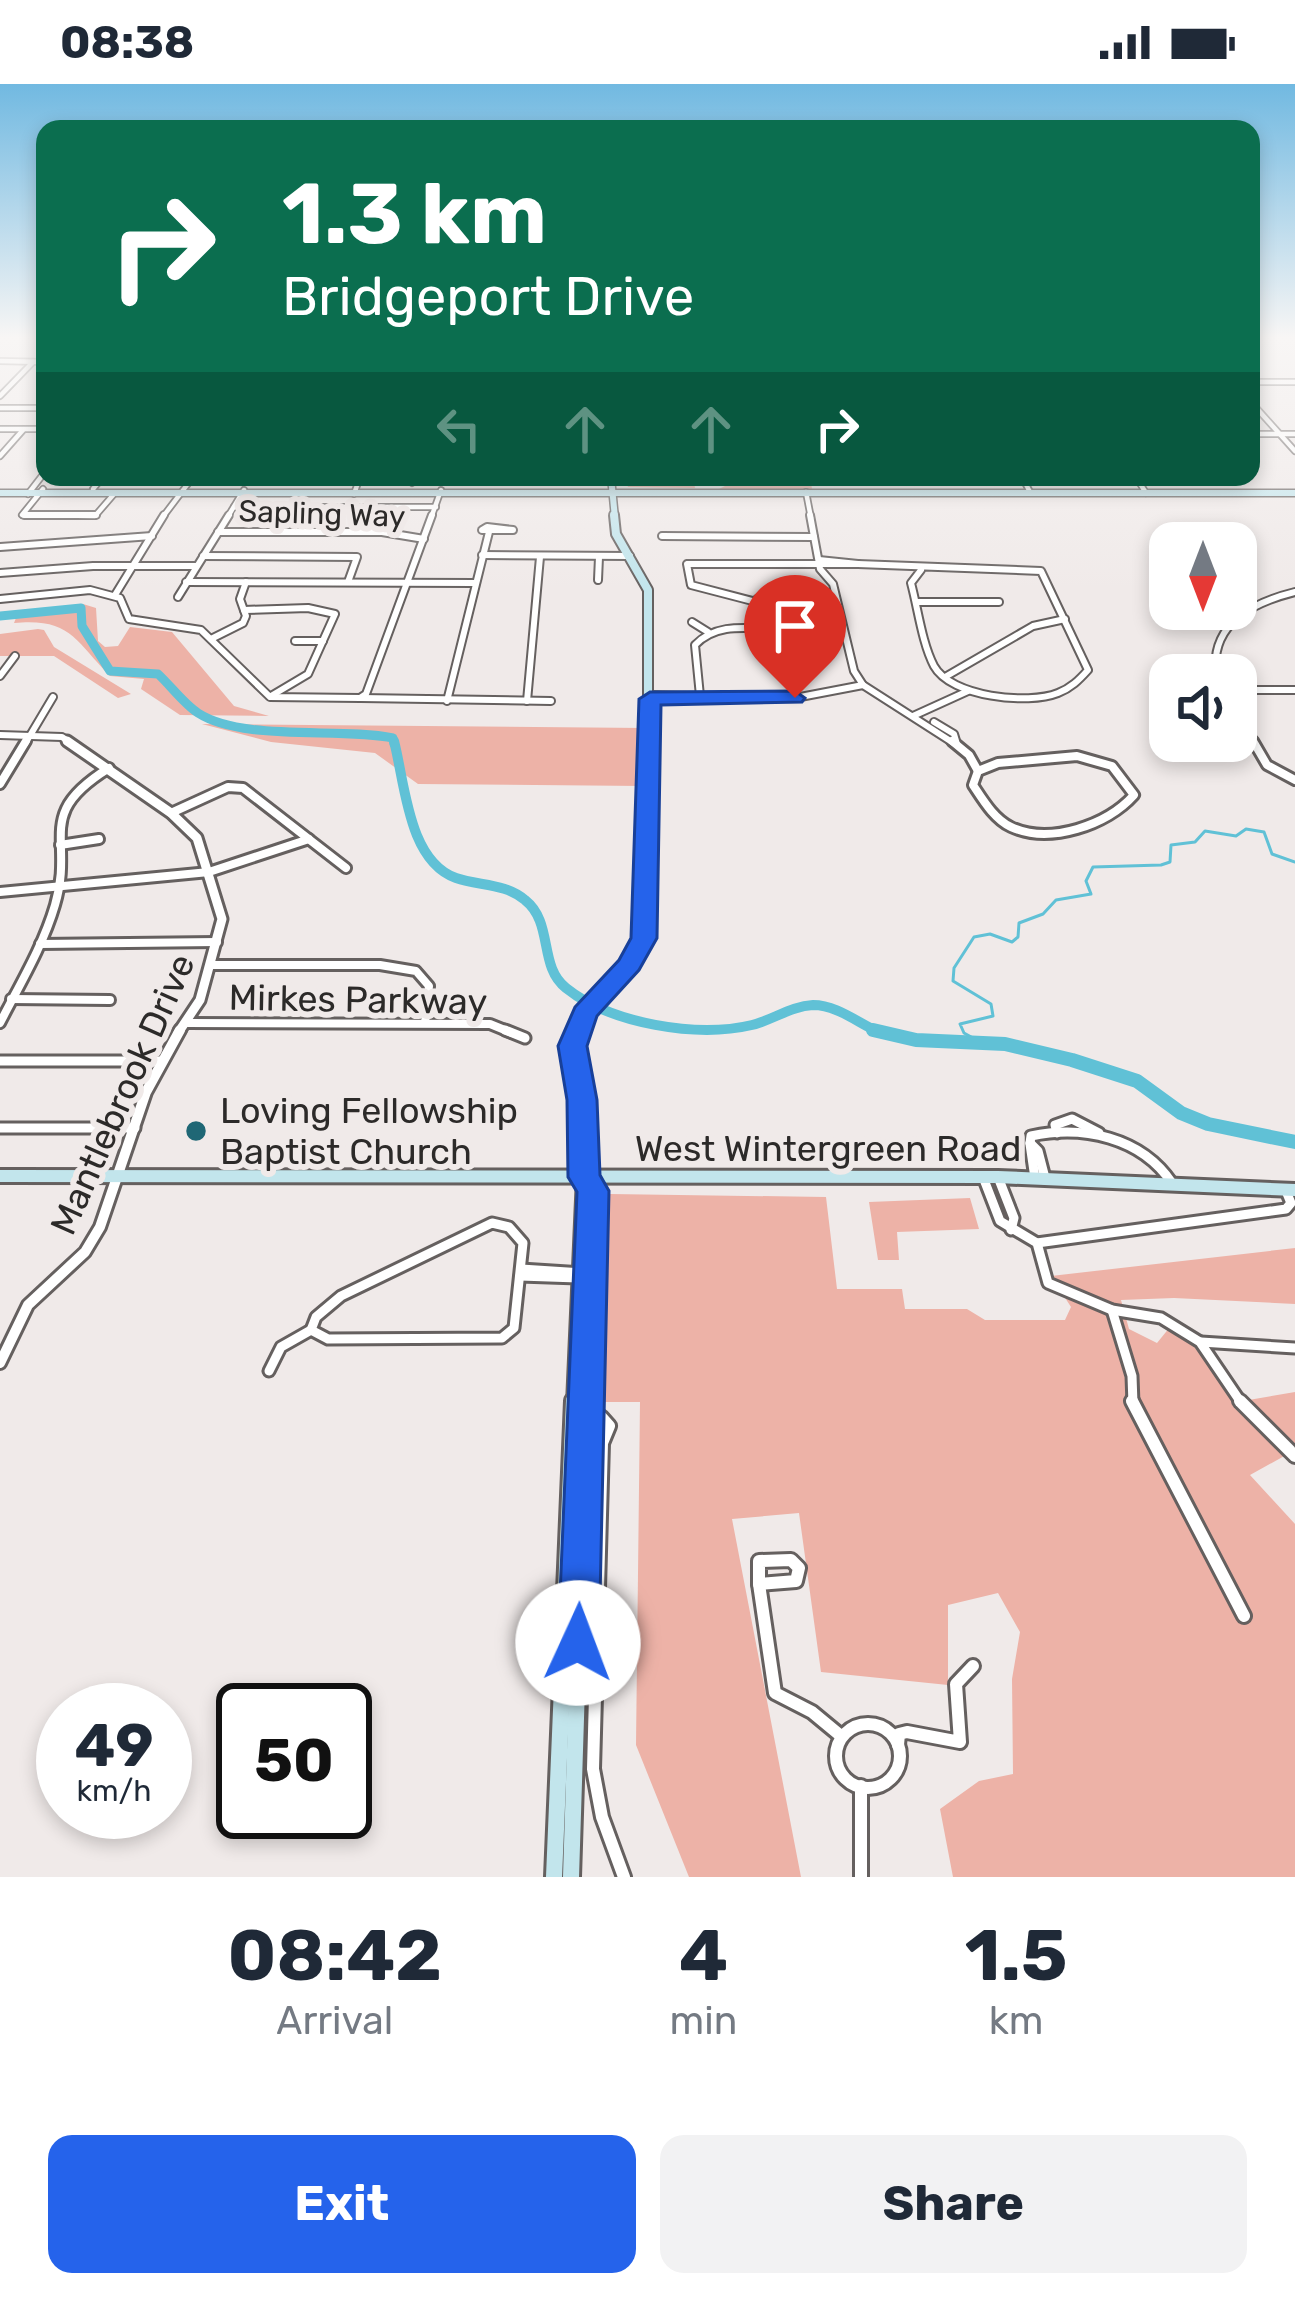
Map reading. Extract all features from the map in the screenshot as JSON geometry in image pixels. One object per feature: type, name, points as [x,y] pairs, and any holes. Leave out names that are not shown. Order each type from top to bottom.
[{"type":"main road","points":[[571,1877],[567,1747],[584,1276],[593,1191],[584,1177],[581,1090],[572,1058],[580,1022],[639,950],[648,919],[648,590],[616,534],[614,486]]},
{"type":"main road","points":[[0,491],[179,492]]},
{"type":"main road","points":[[35,491],[1295,493]]},
{"type":"main road","name":"West Wintergreen Road","points":[[0,1176],[1169,1177],[1290,1194]]},
{"type":"main road","points":[[554,1877],[567,1747],[586,1417],[580,1387]]},
{"type":"street","points":[[1271,424],[1295,451]]},
{"type":"street","points":[[0,429],[36,429]]},
{"type":"street","points":[[0,456],[24,429]]},
{"type":"street","points":[[1260,434],[1295,434]]},
{"type":"street","points":[[38,486],[22,515],[94,516],[114,494]]},
{"type":"street","points":[[114,596],[185,486]]},
{"type":"street","points":[[355,492],[357,486]]},
{"type":"street","points":[[1027,486],[1030,492]]},
{"type":"street","points":[[1142,486],[1146,493]]},
{"type":"street","points":[[178,597],[243,492]]},
{"type":"street","points":[[362,697],[440,492]]},
{"type":"street","points":[[803,492],[819,562],[833,584],[854,671],[863,685],[956,744],[978,771]]},
{"type":"street","points":[[234,506],[436,507]]},
{"type":"street","name":"Sapling Way","points":[[218,532],[382,532],[424,539]]},
{"type":"street","points":[[447,701],[489,532]]},
{"type":"street","points":[[0,547],[152,536]]},
{"type":"street","points":[[662,536],[814,537]]},
{"type":"street","points":[[482,555],[630,556]]},
{"type":"street","points":[[203,556],[358,559],[348,582]]},
{"type":"street","points":[[598,580],[599,556]]},
{"type":"street","points":[[527,701],[540,557]]},
{"type":"street","points":[[778,661],[769,612],[757,599],[701,590],[688,582],[687,564],[843,562],[900,564],[921,570],[1010,566],[1041,571],[1088,670],[1084,678],[1054,695],[1001,697],[943,677],[934,669],[911,583],[921,570]]},
{"type":"street","points":[[0,573],[196,566]]},
{"type":"street","points":[[186,582],[475,583]]},
{"type":"street","points":[[211,639],[237,629],[244,610],[239,599],[246,582]]},
{"type":"street","points":[[0,599],[90,590],[114,596],[125,604],[129,619],[188,626],[211,639],[270,697],[551,701]]},
{"type":"street","points":[[757,599],[767,592]]},
{"type":"street","points":[[1214,654],[1232,620],[1258,604],[1295,592]]},
{"type":"street","points":[[916,602],[999,602]]},
{"type":"street","points":[[244,610],[332,610],[335,614],[308,674],[270,697]]},
{"type":"street","points":[[943,677],[1033,626],[1065,619]]},
{"type":"street","points":[[692,622],[710,632],[773,629]]},
{"type":"street","points":[[700,697],[695,645],[710,632]]},
{"type":"street","points":[[295,641],[323,641]]},
{"type":"street","points":[[1,673],[15,656]]},
{"type":"street","points":[[650,697],[795,698],[863,685]]},
{"type":"street","points":[[916,715],[970,690]]},
{"type":"street","points":[[1257,690],[1295,690]]},
{"type":"street","points":[[0,784],[53,698]]},
{"type":"street","name":"Mantlebrook Drive","points":[[0,735],[62,737],[171,813],[197,838],[222,919],[212,965],[188,1023],[160,1060],[94,1237],[28,1306],[0,1363]]},
{"type":"street","points":[[1257,748],[1267,765],[1295,780]]},
{"type":"street","points":[[969,755],[998,763]]},
{"type":"street","points":[[1077,757],[1104,760],[1125,774],[1134,795],[1098,821],[1040,833],[1023,831],[995,818],[973,785],[978,771],[998,763],[1077,757]]},
{"type":"street","points":[[0,1023],[39,944],[60,887],[65,856],[58,827],[73,792],[109,768]]},
{"type":"street","points":[[171,813],[237,786],[346,868]]},
{"type":"street","points":[[61,844],[99,839]]},
{"type":"street","points":[[0,892],[209,872],[309,839]]},
{"type":"street","points":[[39,944],[218,941]]},
{"type":"street","points":[[212,965],[380,965],[416,970],[429,986],[425,1023]]},
{"type":"street","points":[[11,1000],[110,1000]]},
{"type":"street","name":"Mirkes Parkway","points":[[188,1023],[490,1024],[525,1038]]},
{"type":"street","points":[[0,1061],[160,1060]]},
{"type":"street","points":[[0,1128],[135,1128]]},
{"type":"street","points":[[1040,1178],[1031,1136],[1057,1133],[1100,1135],[1169,1177]]},
{"type":"street","points":[[991,1178],[994,1210],[1011,1230],[1036,1243],[1286,1209],[1290,1194]]},
{"type":"street","points":[[269,1371],[281,1348],[311,1330],[317,1314],[355,1289],[426,1258],[480,1225],[502,1224],[523,1243],[514,1328],[502,1338],[328,1339],[311,1330]]},
{"type":"street","points":[[1036,1243],[1048,1283],[1112,1310],[1161,1318],[1199,1342],[1244,1406],[1295,1456]]},
{"type":"street","points":[[520,1272],[584,1276]]},
{"type":"street","points":[[1112,1310],[1139,1418],[1244,1616]]},
{"type":"street","points":[[1199,1342],[1295,1348]]},
{"type":"street","points":[[586,1417],[602,1417],[609,1426],[602,1444],[593,1769],[602,1816],[624,1877]]},
{"type":"street","points":[[759,1584],[775,1693],[812,1712],[841,1736]]},
{"type":"street","points":[[861,1786],[890,1782],[899,1766],[899,1734],[909,1730],[946,1744],[960,1742],[956,1684],[973,1666]]},
{"type":"street","points":[[841,1736],[865,1723],[885,1730],[898,1746]]},
{"type":"street","points":[[841,1736],[839,1765],[861,1786],[861,1877]]},
{"type":"shaded area","points":[[695,486],[695,488],[628,487]]},
{"type":"shaded area","points":[[812,486],[812,489],[719,489]]},
{"type":"shaded area","points":[[83,604],[96,608],[98,641],[105,647],[118,646],[130,627],[172,632],[234,706],[269,716],[180,715],[141,689],[144,679],[110,676],[70,634],[48,624],[14,623],[18,613]]},
{"type":"shaded area","points":[[44,630],[54,647],[131,694],[118,698],[54,656],[0,656],[0,634]]},
{"type":"shaded area","points":[[202,724],[645,728],[643,786],[418,784],[375,753],[271,742]]},
{"type":"shaded area","points":[[610,1194],[826,1197],[837,1289],[902,1289],[905,1309],[967,1309],[985,1320],[1065,1320],[1071,1307],[1051,1276],[1295,1248],[1295,1304],[1121,1300],[1129,1329],[1157,1343],[1170,1327],[1199,1347],[1237,1402],[1295,1392],[1295,1450],[1250,1475],[1295,1524],[1295,1877],[953,1877],[940,1809],[979,1781],[1013,1774],[1012,1679],[1020,1632],[998,1593],[948,1605],[948,1685],[821,1672],[799,1513],[732,1519],[801,1877],[689,1877],[636,1745],[640,1402],[601,1402]]},
{"type":"shaded area","points":[[970,1198],[979,1229],[897,1232],[899,1260],[878,1260],[869,1202]]},
{"type":"waterway","points":[[0,616],[81,608],[82,626],[110,671],[158,674],[193,709],[217,722],[266,731],[371,735],[393,738],[394,744]]},
{"type":"waterway","points":[[394,741],[411,819],[428,855],[456,878],[500,888],[525,900],[540,920],[557,979],[585,1000],[630,1019],[706,1030],[752,1025],[813,1005],[840,1011],[877,1031]]},
{"type":"waterway","points":[[982,1043],[964,1033],[960,1024],[993,1016],[991,1004],[953,981],[954,968],[974,937],[990,934],[1012,942],[1018,937],[1019,923],[1043,914],[1056,900],[1091,894],[1086,881],[1093,867],[1161,865],[1170,862],[1171,845],[1195,842],[1205,831],[1236,836],[1246,829],[1264,832],[1272,854],[1295,862]]},
{"type":"waterway","points":[[873,1030],[877,1031]]},
{"type":"waterway","points":[[877,1031],[916,1040],[1005,1044],[1072,1060],[1137,1081],[1181,1113],[1208,1124],[1295,1142]]},
{"type":"waterway","points":[[877,1031],[881,1033]]},
{"type":"place","name":"Loving Fellowship Baptist Church","points":[[196,1131]]},
{"type":"route","points":[[578,1643],[593,1191],[584,1177],[582,1100],[572,1046],[585,1013],[630,964],[644,938],[650,699],[795,698]]}]
